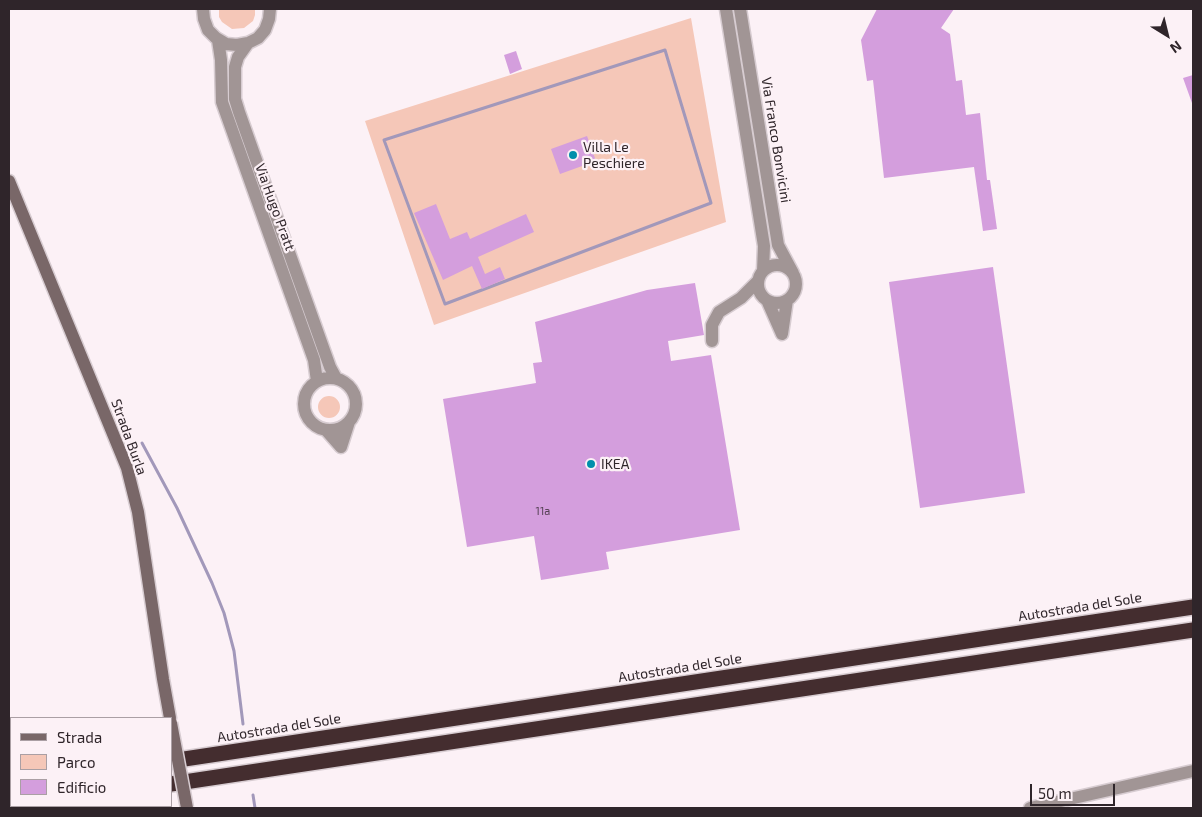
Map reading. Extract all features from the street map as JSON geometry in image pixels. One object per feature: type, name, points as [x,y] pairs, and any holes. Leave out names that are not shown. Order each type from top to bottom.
[{"type":"highway","name":"Autostrada del Sole","points":[[172,761],[1193,607]]},
{"type":"highway","points":[[172,784],[1193,630]]},
{"type":"main road","name":"Strada Burla","points":[[9,181],[126,468],[138,512],[170,717]]},
{"type":"main road","points":[[172,729],[187,808]]},
{"type":"street","points":[[203,9],[208,30],[218,40],[226,44],[248,44]]},
{"type":"street","name":"Via Franco Bonvicini","points":[[726,9],[764,246],[760,292],[766,298],[782,334],[786,300]]},
{"type":"street","name":"Via Franco Bonvicini","points":[[740,9],[778,245],[793,273]]},
{"type":"street","name":"Via Hugo Pratt","points":[[272,10],[265,30],[258,38],[248,44],[238,57],[235,67],[235,99],[238,112],[336,378]]},
{"type":"street","name":"Via Hugo Pratt","points":[[218,40],[221,60],[222,102],[314,360],[317,381]]},
{"type":"street","points":[[712,341],[714,319],[720,312],[741,298],[768,267],[778,265],[789,269],[793,273],[796,285],[795,291],[786,300],[777,303],[766,298],[741,298]]},
{"type":"street","points":[[326,430],[341,447],[349,422],[356,411],[355,397],[348,385],[336,378],[317,381],[306,392],[304,407],[305,414],[310,422],[326,430],[342,428],[349,422]]},
{"type":"street","points":[[1030,808],[1193,771]]},
{"type":"green space","points":[[219,9],[255,9],[255,15],[253,21],[244,28],[232,29],[222,22],[219,17]]},
{"type":"green space","points":[[691,18],[726,222],[434,325],[365,121]]},
{"type":"green space","points":[[329,396],[337,399],[340,407],[337,415],[329,418],[321,415],[318,407],[321,399]]},
{"type":"building","points":[[877,9],[954,9],[941,28],[950,34],[956,81],[962,80],[966,115],[980,113],[987,180],[990,180],[997,229],[983,231],[974,167],[884,178],[873,80],[867,81],[861,40]]},
{"type":"building","points":[[516,51],[522,69],[510,74],[504,55]]},
{"type":"building","points":[[1193,75],[1193,102],[1192,103],[1183,78]]},
{"type":"building","name":"Villa Le Peschiere","points":[[587,136],[596,161],[560,174],[551,149]]},
{"type":"building","points":[[436,204],[450,239],[467,232],[470,239],[526,214],[534,232],[478,257],[485,274],[500,267],[505,279],[482,289],[472,266],[443,280],[414,213]]},
{"type":"building","points":[[993,267],[1025,493],[920,508],[889,282]]},
{"type":"building","name":"IKEA","points":[[695,283],[704,335],[668,341],[671,361],[711,355],[740,530],[606,552],[609,569],[541,580],[534,536],[467,547],[443,399],[536,383],[533,363],[542,362],[535,322],[647,290]]},
{"type":"waterway","points":[[665,50],[711,203],[445,304],[384,140],[665,50]]},
{"type":"waterway","points":[[142,443],[177,508],[224,613],[234,651],[243,724]]},
{"type":"waterway","points":[[253,795],[255,808]]},
{"type":"place","name":"Villa Le Peschiere","points":[[573,155]]},
{"type":"place","name":"IKEA","points":[[591,464]]}]
